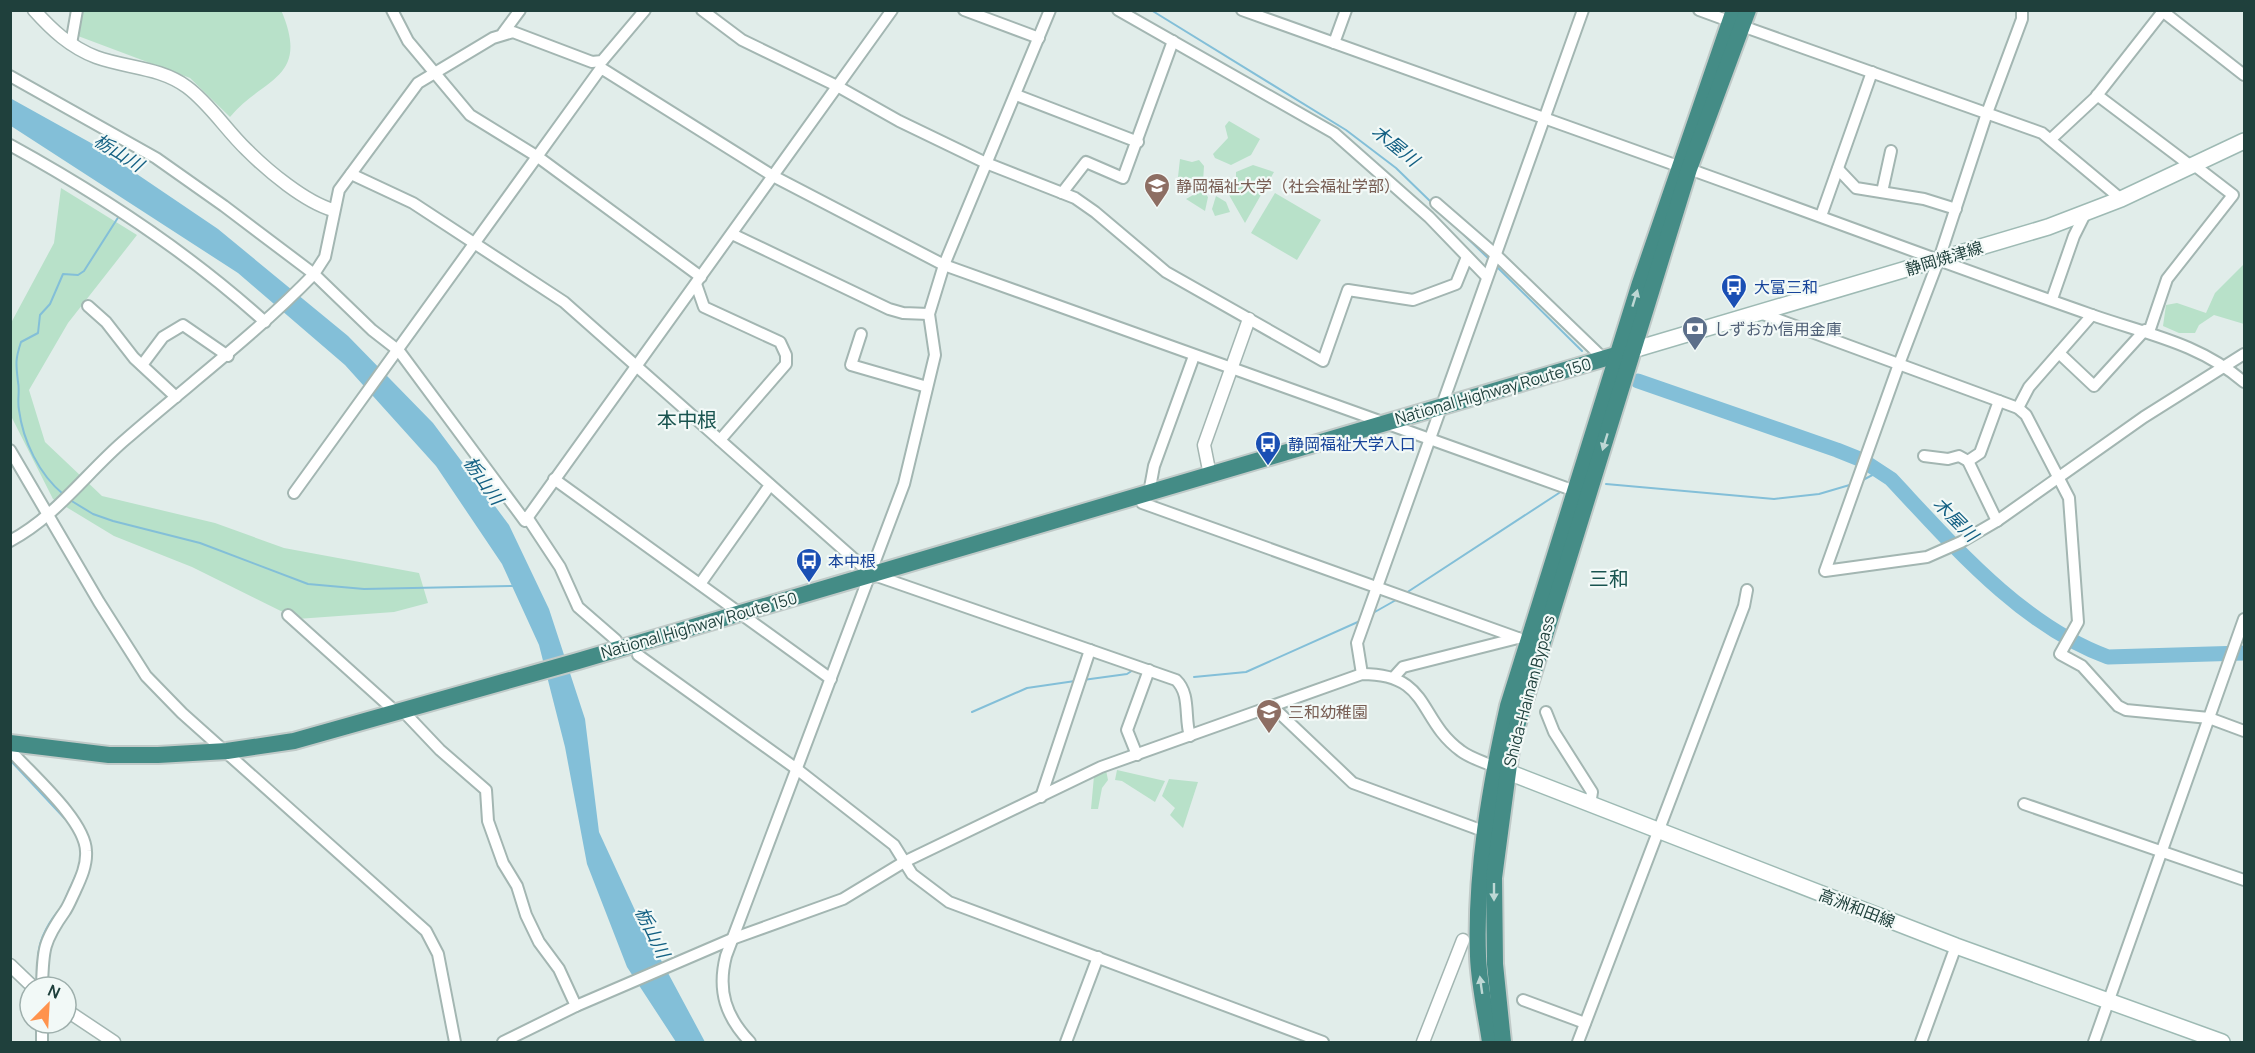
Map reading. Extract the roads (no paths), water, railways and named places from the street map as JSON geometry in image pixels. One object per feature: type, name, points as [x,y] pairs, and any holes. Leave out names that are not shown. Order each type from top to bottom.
[{"type":"highway","points":[[1619,354],[1738,17]]},
{"type":"highway","name":"National Highway Route 150","points":[[10,743],[109,754],[158,755],[227,751],[294,741],[578,661],[1619,354]]},
{"type":"highway","name":"Shida-Hainan Bypass","points":[[1503,1042],[1495,964],[1494,878],[1501,769],[1508,706],[1524,640],[1619,354]]},
{"type":"highway","name":"Shida-Hainan Bypass","points":[[1490,1042],[1478,957],[1486,832],[1501,769],[1512,742],[1531,676],[1619,354]]},
{"type":"main road","name":"静岡焼津線","points":[[1619,354],[2048,226],[2121,199],[2244,141]]},
{"type":"main road","name":"高洲和田線","points":[[1501,769],[1956,946],[2222,1042]]},
{"type":"street","points":[[34,10],[50,28],[71,44],[98,58],[156,72],[186,86],[200,98],[247,151],[318,206],[333,210]]},
{"type":"street","points":[[71,44],[77,10]]},
{"type":"street","points":[[392,10],[408,40],[470,116],[538,157],[698,281],[704,307],[780,342],[786,355],[786,364],[720,440]]},
{"type":"street","points":[[10,541],[58,508],[124,440],[228,356],[313,275],[325,257],[339,190],[418,83],[503,33],[520,10]]},
{"type":"street","points":[[294,493],[538,157],[599,65],[645,10]]},
{"type":"street","points":[[702,10],[742,40],[837,86],[899,121],[986,163],[1062,193],[1095,212],[1166,272],[1323,361],[1348,290],[1413,300],[1456,284],[1467,256]]},
{"type":"street","points":[[10,76],[156,158],[313,275],[397,354],[525,521],[892,10]]},
{"type":"street","points":[[964,10],[1039,38]]},
{"type":"street","points":[[750,1042],[730,1017],[723,995],[723,971],[732,939],[798,770],[904,484],[934,355],[929,314],[944,265],[1050,10]]},
{"type":"street","points":[[1118,10],[1334,133],[1429,217],[1487,277]]},
{"type":"street","points":[[1242,10],[2092,315],[2190,346],[2226,366],[2244,382]]},
{"type":"street","points":[[1334,43],[1346,10]]},
{"type":"street","points":[[1362,674],[1357,643],[1583,10]]},
{"type":"street","points":[[1699,10],[1738,17],[1872,72],[2042,133],[2121,199]]},
{"type":"street","points":[[2022,10],[2022,19],[1987,113],[1940,259],[1899,364],[1825,572],[1903,562],[1947,549],[1961,542],[1997,521],[2058,475],[2244,354]]},
{"type":"street","points":[[2051,139],[2097,95],[2163,11],[2244,75]]},
{"type":"street","points":[[503,33],[519,32],[599,65],[773,176],[944,265],[1575,491]]},
{"type":"street","points":[[1062,193],[1086,162],[1123,178],[1173,41]]},
{"type":"street","points":[[1821,216],[1872,72]]},
{"type":"street","points":[[1016,95],[1138,142]]},
{"type":"street","points":[[2059,352],[2094,386],[2147,331],[2167,279],[2233,195],[2097,95]]},
{"type":"street","points":[[10,145],[154,232],[267,320]]},
{"type":"street","points":[[1882,192],[1891,151]]},
{"type":"street","points":[[1838,169],[1856,188],[1956,209]]},
{"type":"street","points":[[351,174],[412,203],[564,302],[871,574],[1176,680],[1185,697],[1190,736]]},
{"type":"street","points":[[1436,203],[1496,255],[1619,354]]},
{"type":"street","points":[[2052,299],[2074,236],[2086,212]]},
{"type":"street","points":[[732,234],[889,309],[903,313],[929,314]]},
{"type":"street","points":[[88,306],[106,322],[142,365],[176,398]]},
{"type":"street","points":[[1760,313],[2018,408],[2026,415],[2069,498],[2078,622],[2060,654],[2082,666],[2118,706],[2126,710],[2209,718],[2244,731]]},
{"type":"street","points":[[2018,408],[2029,387],[2092,315]]},
{"type":"street","points":[[1210,475],[1204,445],[1249,319]]},
{"type":"street","points":[[142,365],[163,338],[183,325],[228,356]]},
{"type":"street","points":[[861,334],[851,365],[927,387]]},
{"type":"street","points":[[1194,356],[1144,494],[1143,503],[1524,640]]},
{"type":"street","points":[[1968,461],[1980,453],[1999,401]]},
{"type":"street","points":[[10,450],[47,516],[146,676],[182,713],[426,931],[438,954],[455,1042]]},
{"type":"street","points":[[1924,456],[1948,459],[1959,456],[1968,461],[1997,521]]},
{"type":"street","points":[[554,479],[831,679]]},
{"type":"street","points":[[700,584],[770,485]]},
{"type":"street","points":[[527,517],[560,567],[578,607],[616,640]]},
{"type":"street","points":[[1578,1042],[1744,606],[1747,590]]},
{"type":"street","points":[[288,615],[486,790],[488,821],[503,862],[517,886],[526,915],[539,942],[556,963],[576,1006]]},
{"type":"street","points":[[2094,1042],[2244,619]]},
{"type":"street","points":[[1394,677],[1403,667],[1524,640]]},
{"type":"street","points":[[1041,797],[1090,650]]},
{"type":"street","points":[[638,655],[798,770],[894,845],[912,874],[949,902],[1323,1042]]},
{"type":"street","points":[[1137,755],[1128,730],[1149,670]]},
{"type":"street","points":[[503,1042],[576,1006],[732,939],[843,899],[904,862],[1101,767],[1362,674],[1383,674],[1406,684],[1419,697],[1444,734],[1461,751],[1501,769]]},
{"type":"street","points":[[1273,707],[1353,783],[1486,832]]},
{"type":"street","points":[[1546,712],[1554,732],[1592,792],[1590,805]]},
{"type":"street","points":[[10,750],[74,820],[86,849],[86,863],[66,911],[58,919],[43,949],[42,975]]},
{"type":"street","points":[[2024,804],[2244,880]]},
{"type":"street","points":[[1423,1042],[1463,940]]},
{"type":"street","points":[[1921,1042],[1956,946]]},
{"type":"street","points":[[1066,1042],[1098,957]]},
{"type":"street","points":[[1523,1000],[1585,1023]]},
{"type":"street","points":[[78,1018],[114,1042]]},
{"type":"water","points":[[10,98],[91,143],[218,229],[348,336],[433,423],[509,525],[549,609],[585,719],[599,832],[639,919],[705,1042],[676,1042],[627,967],[587,864],[565,747],[539,645],[502,564],[436,466],[345,365],[238,273],[11,126]]},
{"type":"waterway","name":"木屋川","points":[[1151,10],[1346,130],[1396,168],[1432,203]]},
{"type":"waterway","points":[[63,494],[40,467],[24,433],[18,407],[19,389],[16,366],[18,353],[21,342],[38,333],[40,315],[50,304],[63,274],[78,275],[84,271],[119,216]]},
{"type":"waterway","name":"木屋川","points":[[1458,229],[1490,260]]},
{"type":"waterway","name":"木屋川","points":[[1496,266],[1582,351]]},
{"type":"waterway","name":"木屋川","points":[[1638,381],[1862,460],[1891,479],[1990,581],[2046,625],[2076,643],[2108,657],[2244,653]]},
{"type":"waterway","points":[[1861,481],[1880,471]]},
{"type":"waterway","points":[[1606,484],[1774,499],[1819,494],[1853,484]]},
{"type":"waterway","points":[[1406,593],[1559,493]]},
{"type":"waterway","points":[[70,500],[93,514],[200,543],[308,584],[364,589],[513,586]]},
{"type":"waterway","points":[[1373,613],[1396,600]]},
{"type":"waterway","points":[[1194,677],[1246,672],[1360,621]]},
{"type":"waterway","points":[[1083,680],[1127,674],[1133,670]]},
{"type":"waterway","points":[[972,712],[1027,688],[1075,681]]},
{"type":"waterway","points":[[10,760],[68,822]]},
{"type":"waterway","points":[[63,904],[79,868]]},
{"type":"waterway","points":[[38,960],[43,934],[58,911]]},
{"type":"place","name":"静岡福祉大学（社会福祉学部）","points":[[1157,209]]},
{"type":"place","name":"大富三和","points":[[1734,310]]},
{"type":"place","name":"しずおか信用金庫","points":[[1695,352]]},
{"type":"place","name":"静岡福祉大学入口","points":[[1268,467]]},
{"type":"place","name":"本中根","points":[[809,584]]},
{"type":"place","name":"三和幼稚園","points":[[1269,735]]},
{"type":"district","name":"本中根","points":[[687,419]]},
{"type":"district","name":"三和","points":[[1609,578]]},
{"type":"water label","name":"栃山川","points":[[119,152]]},
{"type":"water label","name":"栃山川","points":[[484,480]]},
{"type":"water label","name":"栃山川","points":[[653,932]]}]
